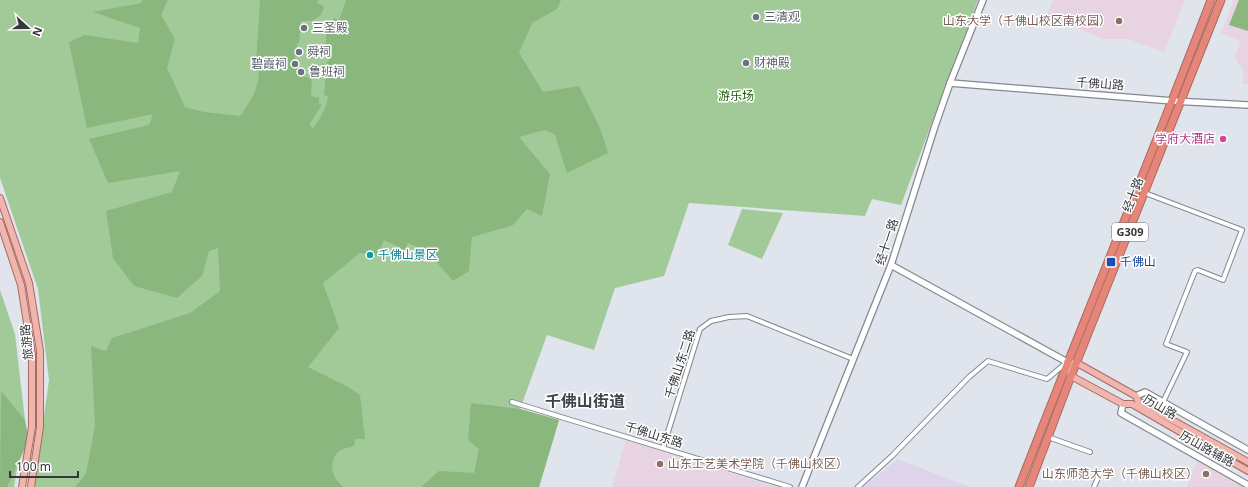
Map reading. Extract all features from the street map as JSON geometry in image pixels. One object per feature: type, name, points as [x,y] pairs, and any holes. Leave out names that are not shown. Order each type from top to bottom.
[{"type":"highway","name":"经十路","points":[[1019,487],[1067,362],[1173,101],[1210,0]]},
{"type":"highway","name":"经十路","points":[[1029,487],[1221,0]]},
{"type":"main road","name":"旅游路","points":[[0,198],[29,283],[40,352],[40,427],[31,487]]},
{"type":"main road","name":"旅游路","points":[[0,222],[21,285],[32,354],[32,427],[22,487]]},
{"type":"main road","name":"历山路","points":[[1067,362],[1077,363],[1136,396],[1138,401],[1248,462]]},
{"type":"main road","points":[[1067,362],[1072,376]]},
{"type":"main road","name":"历山路","points":[[1072,376],[1123,404],[1132,404],[1248,471]]},
{"type":"street","name":"经十一路","points":[[802,487],[892,265],[950,83],[983,0]]},
{"type":"street","name":"千佛山路","points":[[950,83],[1173,101],[1248,105]]},
{"type":"street","points":[[1145,193],[1242,230],[1223,280],[1198,270],[1195,271],[1166,344],[1187,352],[1163,402]]},
{"type":"street","name":"历山路","points":[[892,265],[1067,362]]},
{"type":"street","name":"千佛山东二路","points":[[663,448],[700,329],[711,321],[729,317],[747,316],[854,359]]},
{"type":"street","points":[[858,487],[892,456],[969,377],[988,361],[1047,379],[1067,362]]},
{"type":"street","name":"历山路辅路","points":[[1136,396],[1145,392],[1248,450]]},
{"type":"street","name":"千佛山东路","points":[[512,402],[790,487]]},
{"type":"street","name":"历山路辅路","points":[[1123,404],[1121,413],[1248,485]]},
{"type":"street","points":[[1048,437],[1090,452]]},
{"type":"street","points":[[1094,487],[1100,473]]},
{"type":"shaded area","name":"山东大学（千佛山校区南校园）","points":[[1053,0],[1185,0],[1164,52],[1128,39],[1103,39],[1047,15]]},
{"type":"shaded area","points":[[1234,0],[1248,0],[1248,84],[1243,84],[1243,75],[1245,74],[1235,57],[1241,41],[1221,33]]},
{"type":"shaded area","name":"山东工艺美术学院（千佛山校区）","points":[[626,440],[705,465],[775,487],[612,487]]},
{"type":"shaded area","points":[[898,459],[969,487],[863,487]]},
{"type":"shaded area","name":"山东师范大学（千佛山校区）","points":[[1197,461],[1243,487],[1187,487]]},
{"type":"green space","name":"千佛山景区","points":[[0,0],[978,0],[901,205],[872,199],[865,216],[689,203],[664,276],[615,288],[594,350],[547,335],[520,409],[559,420],[539,487],[34,487],[49,380],[38,289],[0,178]]},
{"type":"green space","points":[[142,0],[168,0],[161,15],[175,39],[167,68],[185,107],[204,112],[240,116],[252,98],[258,84],[259,76],[256,63],[260,0],[318,0],[317,3],[322,5],[324,8],[321,15],[312,21],[301,21],[299,43],[297,44],[295,60],[292,61],[292,67],[298,68],[297,76],[312,78],[311,96],[319,98],[319,104],[322,105],[309,125],[313,128],[323,113],[328,96],[324,95],[330,45],[326,44],[326,26],[334,18],[339,20],[346,0],[561,0],[557,9],[532,23],[519,53],[543,92],[579,86],[600,128],[608,153],[567,173],[555,135],[545,130],[519,137],[550,174],[542,216],[527,209],[513,225],[472,237],[469,271],[453,281],[428,252],[408,243],[405,250],[384,240],[377,256],[360,253],[323,283],[339,328],[308,367],[350,388],[360,395],[365,439],[355,439],[354,446],[341,450],[334,458],[332,469],[336,479],[344,487],[75,487],[86,474],[95,425],[91,346],[106,351],[112,338],[190,313],[220,291],[218,248],[209,251],[202,276],[177,298],[134,286],[113,258],[106,211],[172,192],[180,171],[108,183],[89,139],[149,125],[153,114],[87,128],[69,42],[85,35],[138,43],[140,28],[93,12],[142,3]]},
{"type":"green space","points":[[1239,0],[1248,0],[1248,31],[1229,25]]},
{"type":"green space","points":[[742,209],[783,213],[762,259],[728,245]]},
{"type":"green space","points":[[0,290],[15,334],[25,420],[14,487],[0,487]]},
{"type":"green space","points":[[1,391],[25,420],[29,440],[7,487],[0,487]]},
{"type":"green space","points":[[471,403],[520,409],[559,420],[539,487],[421,487],[439,471],[474,473],[479,449],[468,440]]},
{"type":"place","name":"三清观","points":[[756,17]]},
{"type":"place","name":"山东大学（千佛山校区南校园）","points":[[1119,21]]},
{"type":"place","name":"三圣殿","points":[[304,28]]},
{"type":"place","name":"舜祠","points":[[299,52]]},
{"type":"place","name":"财神殿","points":[[746,63]]},
{"type":"place","name":"碧霞祠","points":[[295,64]]},
{"type":"place","name":"鲁班祠","points":[[301,72]]},
{"type":"place","name":"学府大酒店","points":[[1223,139]]},
{"type":"place","name":"千佛山景区","points":[[370,255]]},
{"type":"place","name":"千佛山","points":[[1111,262]]},
{"type":"place","name":"山东工艺美术学院（千佛山校区）","points":[[660,464]]},
{"type":"place","name":"山东师范大学（千佛山校区）","points":[[1206,474]]},
{"type":"district","name":"千佛山街道","points":[[585,401]]},
{"type":"park label","name":"游乐场","points":[[736,96]]}]
